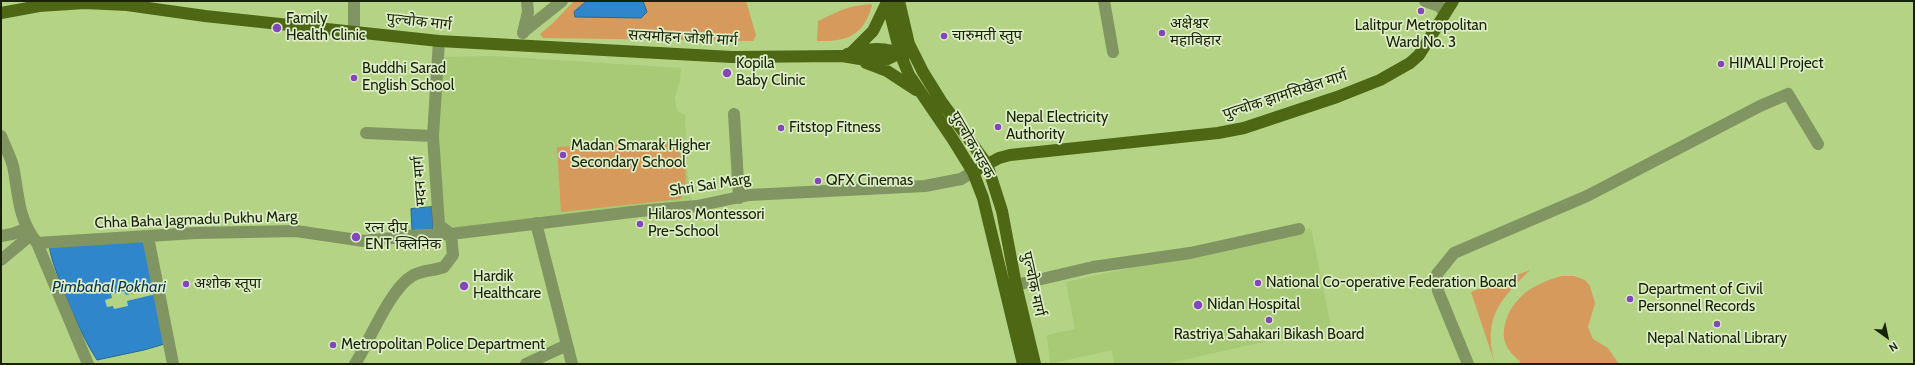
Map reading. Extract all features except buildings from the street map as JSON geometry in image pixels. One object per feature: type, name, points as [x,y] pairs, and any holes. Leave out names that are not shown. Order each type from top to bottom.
[{"type":"main road","points":[[891,1],[923,72]]},
{"type":"main road","points":[[891,1],[874,31],[848,55],[887,71],[919,91]]},
{"type":"main road","name":"पुल्चोक सडक","points":[[891,1],[900,54],[919,91],[952,138],[973,172],[989,218]]},
{"type":"main road","name":"पुल्चोक झामसिखेल मार्ग","points":[[973,172],[987,164],[1010,155],[1191,137],[1244,128],[1356,90],[1410,64],[1419,55],[1444,12],[1453,1]]},
{"type":"main road","name":"पुल्चोक मार्ग","points":[[1,13],[39,6],[85,3],[106,4],[439,41],[522,46]]},
{"type":"main road","points":[[910,44],[900,54],[909,59],[923,72]]},
{"type":"main road","name":"सत्यमोहन जोशी मार्ग","points":[[522,46],[732,56],[848,55],[888,59],[900,54]]},
{"type":"main road","name":"पुल्चोक मार्ग","points":[[923,72],[941,101],[987,164],[1002,211],[1016,285],[1035,364]]},
{"type":"main road","name":"पुल्चोक मार्ग","points":[[989,218],[1023,364]]},
{"type":"street","points":[[354,1],[354,31]]},
{"type":"street","points":[[522,46],[523,32],[528,12],[527,1]]},
{"type":"street","points":[[523,32],[562,1]]},
{"type":"street","points":[[1104,1],[1113,52]]},
{"type":"street","points":[[1425,1],[1439,6],[1444,12]]},
{"type":"street","name":"मदन मार्ग","points":[[439,41],[433,136],[439,225],[451,234]]},
{"type":"street","points":[[1468,364],[1438,291],[1437,274],[1454,253],[1587,196],[1760,106],[1788,94],[1818,144]]},
{"type":"street","points":[[734,114],[739,198]]},
{"type":"street","points":[[366,133],[433,136]]},
{"type":"street","points":[[1,136],[12,164],[18,204],[88,364]]},
{"type":"street","name":"Shri Sai Marg","points":[[451,234],[536,223],[697,206],[739,198],[749,194],[925,186],[961,179],[973,172]]},
{"type":"street","points":[[536,223],[572,364]]},
{"type":"street","points":[[1016,285],[1093,267],[1190,252],[1299,229]]},
{"type":"street","name":"Chha Baha Jagmadu Pukhu Marg","points":[[1,236],[12,234],[31,236],[148,237],[196,233],[296,231],[364,241],[419,235],[451,234]]},
{"type":"street","points":[[360,362],[383,312],[405,281],[417,274],[444,267],[451,260],[453,248],[451,234]]},
{"type":"street","points":[[1,260],[31,236]]},
{"type":"street","points":[[148,237],[173,364]]},
{"type":"street","points":[[526,364],[567,345]]},
{"type":"shaded area","points":[[574,1],[746,1],[756,35],[753,41],[543,38],[540,34]]},
{"type":"shaded area","points":[[871,4],[872,6],[868,16],[859,31],[837,40],[817,41],[818,21],[849,8]]},
{"type":"shaded area","name":"Madan Smarak Higher Secondary School","points":[[494,56],[681,68],[680,80],[675,97],[677,111],[685,115],[687,170],[692,202],[456,229],[439,219],[440,57]]},
{"type":"shaded area","points":[[672,142],[677,148],[684,162],[686,176],[684,191],[681,199],[561,212],[557,147]]},
{"type":"shaded area","name":"Nidan Hospital","points":[[1311,228],[1331,327],[1165,364],[1114,364],[1112,350],[1050,364],[1047,335],[1075,329],[1066,282]]},
{"type":"shaded area","points":[[1530,270],[1510,291],[1496,311],[1492,322],[1491,334],[1495,364],[1471,292]]},
{"type":"shaded area","points":[[1562,276],[1574,276],[1585,280],[1590,286],[1595,303],[1588,327],[1593,339],[1608,348],[1619,364],[1519,364],[1520,361],[1508,348],[1504,339],[1506,319],[1517,301],[1532,288]]},
{"type":"water","points":[[587,1],[643,1],[647,12],[641,18],[575,17],[574,12]]},
{"type":"water","points":[[432,207],[433,229],[412,230],[411,209]]},
{"type":"water","name":"Pimbahal Pokhari","points":[[144,239],[168,343],[144,350],[97,360],[81,331],[67,300],[50,253],[49,244]]},
{"type":"pier","points":[[155,288],[156,294],[127,301],[128,306],[114,309],[113,306],[107,307],[105,300],[112,298],[111,294],[124,291],[126,295]]},
{"type":"place","name":"Lalitpur Metropolitan Ward No. 3","points":[[1421,11]]},
{"type":"place","name":"Family Health Clinic","points":[[277,28]]},
{"type":"place","name":"अक्षेश्वर महाविहार","points":[[1162,33]]},
{"type":"place","name":"चारुमती स्तुप","points":[[944,36]]},
{"type":"place","name":"HIMALI Project","points":[[1721,64]]},
{"type":"place","name":"Kopila Baby Clinic","points":[[727,73]]},
{"type":"place","name":"Buddhi Sarad English School","points":[[354,78]]},
{"type":"place","name":"Nepal Electricity Authority","points":[[998,127]]},
{"type":"place","name":"Fitstop Fitness","points":[[781,128]]},
{"type":"place","name":"Madan Smarak Higher Secondary School","points":[[563,155]]},
{"type":"place","name":"QFX Cinemas","points":[[818,181]]},
{"type":"place","name":"Hilaros Montessori Pre-School","points":[[640,224]]},
{"type":"place","name":"रत्न दीप ENT क्लिनिक","points":[[356,237]]},
{"type":"place","name":"National Co-operative Federation Board","points":[[1258,283]]},
{"type":"place","name":"अशोक स्तूपा","points":[[186,284]]},
{"type":"place","name":"Hardik Healthcare","points":[[464,286]]},
{"type":"place","name":"Department of Civil Personnel Records","points":[[1630,299]]},
{"type":"place","name":"Nidan Hospital","points":[[1198,305]]},
{"type":"place","name":"Rastriya Sahakari Bikash Board","points":[[1269,320]]},
{"type":"place","name":"Nepal National Library","points":[[1717,324]]},
{"type":"place","name":"Metropolitan Police Department","points":[[333,345]]}]
